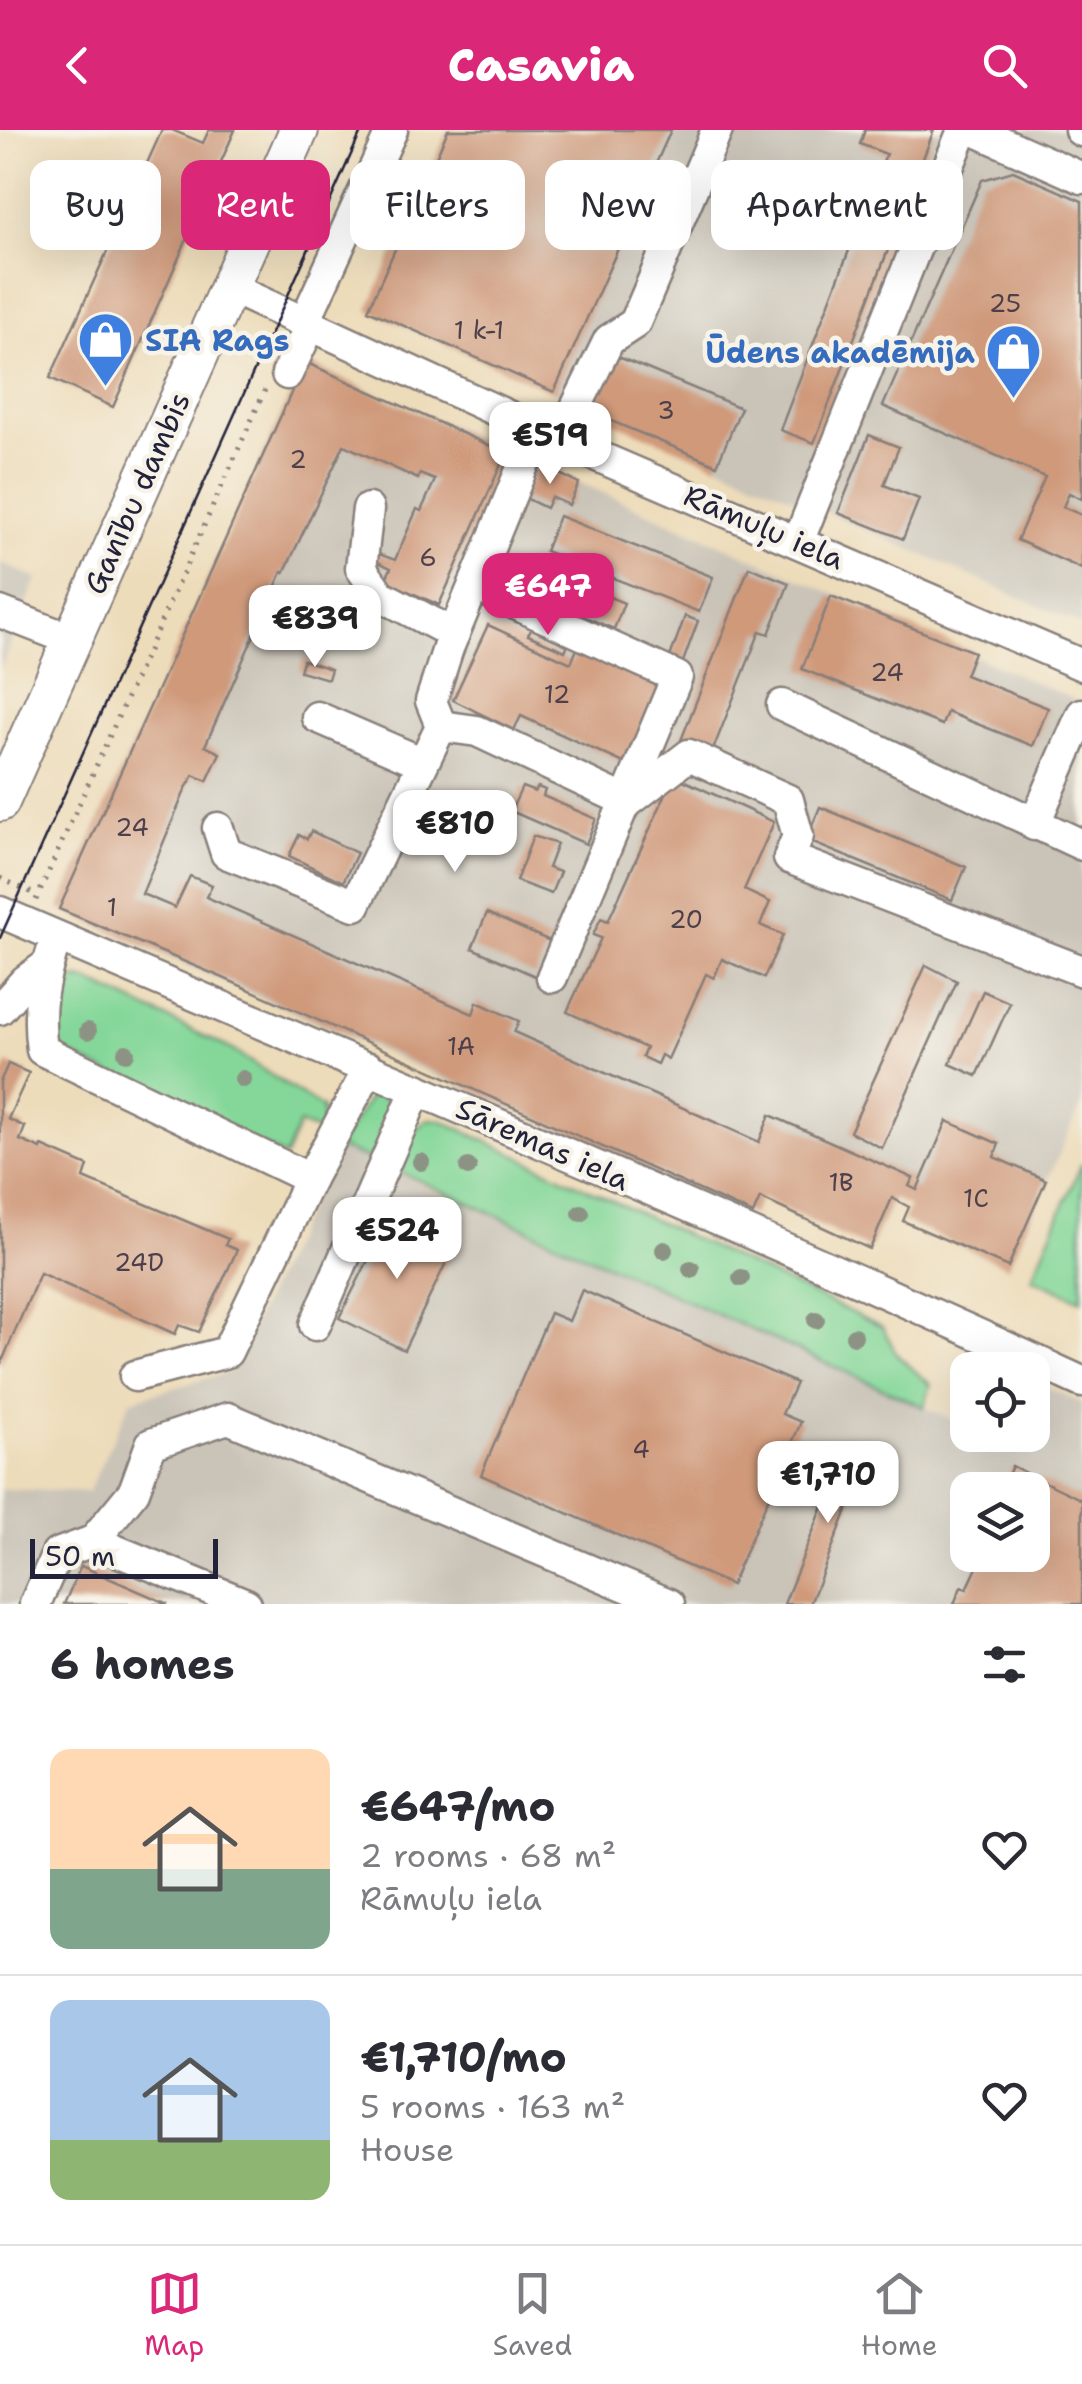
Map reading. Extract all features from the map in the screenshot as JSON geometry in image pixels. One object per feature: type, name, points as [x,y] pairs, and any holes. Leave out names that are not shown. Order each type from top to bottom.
[{"type":"main road","name":"Ganību dambis","points":[[0,802],[297,131]]},
{"type":"street","points":[[278,377],[308,322],[392,130]]},
{"type":"street","points":[[218,828],[226,853],[355,906],[441,726],[431,701],[474,585],[549,434],[609,340],[635,323],[717,130]]},
{"type":"street","points":[[798,542],[963,130]]},
{"type":"street","points":[[974,130],[1082,178]]},
{"type":"street","name":"Rāmuļu iela","points":[[228,287],[549,434],[1082,666]]},
{"type":"street","points":[[368,510],[360,568],[380,596],[454,634]]},
{"type":"street","points":[[474,585],[677,677],[552,977]]},
{"type":"street","points":[[0,612],[72,640]]},
{"type":"street","points":[[782,705],[1082,845]]},
{"type":"street","points":[[1034,825],[1082,714]]},
{"type":"street","points":[[317,717],[423,763]]},
{"type":"street","points":[[441,726],[477,731],[626,800]]},
{"type":"street","points":[[626,800],[689,756],[788,800],[798,836],[790,858],[1082,970]]},
{"type":"street","name":"Sāremas iela","points":[[0,912],[44,942],[368,1068],[1082,1382]]},
{"type":"street","points":[[0,1009],[26,981],[44,942]]},
{"type":"street","points":[[44,942],[37,1018],[42,1050],[310,1178]]},
{"type":"street","points":[[134,1376],[227,1352],[310,1178],[368,1068]]},
{"type":"street","points":[[314,1325],[417,1089]]},
{"type":"street","points":[[34,1604],[56,1554],[93,1541],[134,1490],[151,1444],[228,1418],[666,1603]]},
{"type":"street","points":[[93,1541],[246,1604]]},
{"type":"path","points":[[44,942],[38,895],[278,377]]},
{"type":"path","points":[[0,878],[38,895]]},
{"type":"shaded area","points":[[448,130],[1082,130],[1082,625],[368,310],[395,250],[525,250],[525,160],[435,160]]},
{"type":"shaded area","points":[[305,362],[1082,703],[1082,1104],[1008,1267],[903,1221],[909,1207],[893,1199],[870,1249],[761,1198],[751,1215],[59,909]]},
{"type":"shaded area","points":[[0,562],[37,579],[0,670]]},
{"type":"shaded area","points":[[337,1147],[950,1418],[950,1452],[1050,1452],[1050,1389],[1082,1403],[1082,1604],[0,1604],[0,1489],[88,1492],[131,1400],[230,1372]]},
{"type":"green space","points":[[65,979],[87,980],[229,1048],[322,1108],[322,1133],[299,1124],[285,1157],[62,1051],[49,1032],[55,990]]},
{"type":"green space","points":[[373,1092],[383,1098],[390,1114],[373,1161],[337,1147]]},
{"type":"green space","points":[[428,1119],[441,1120],[882,1327],[898,1356],[931,1385],[924,1407],[395,1170],[416,1129]]},
{"type":"green space","points":[[1082,1163],[1082,1300],[1032,1278]]},
{"type":"building","points":[[162,130],[172,130],[203,143],[209,130],[235,130],[222,160],[181,160],[182,250],[113,407],[50,378],[108,250],[161,250],[161,160],[148,160]]},
{"type":"building","points":[[448,130],[671,130],[658,160],[545,160],[545,250],[617,250],[554,392],[368,310],[395,250],[525,250],[525,160],[435,160]]},
{"type":"building","points":[[865,130],[934,130],[922,160],[884,160],[886,154],[860,144]]},
{"type":"building","points":[[1013,171],[1082,201],[1082,499],[1069,493],[1063,507],[1082,515],[1082,569],[1017,540],[1045,477],[883,406],[951,250],[963,250],[963,223],[982,180]]},
{"type":"building","points":[[849,250],[888,250],[814,443],[780,430]]},
{"type":"building","points":[[616,356],[741,408],[717,465],[592,413]]},
{"type":"building","points":[[305,362],[506,453],[439,605],[385,581],[391,568],[376,561],[379,554],[395,560],[417,509],[421,511],[435,480],[420,474],[418,479],[344,445],[282,572],[205,746],[220,753],[207,781],[194,775],[186,788],[142,894],[175,908],[190,876],[212,885],[206,897],[473,1014],[477,1002],[519,1021],[514,1032],[759,1142],[770,1115],[913,1178],[909,1186],[917,1190],[947,1121],[999,1144],[994,1157],[1046,1180],[1008,1267],[903,1221],[909,1207],[892,1198],[870,1249],[760,1198],[753,1214],[59,909]]},
{"type":"building","points":[[869,435],[899,447],[884,485],[919,499],[903,539],[838,513]]},
{"type":"building","points":[[538,464],[579,483],[569,505],[551,497],[546,508],[523,497]]},
{"type":"building","points":[[559,516],[713,577],[699,612],[545,551]]},
{"type":"building","points":[[749,567],[789,583],[769,634],[760,631],[709,760],[678,748]]},
{"type":"building","points":[[588,588],[624,603],[614,629],[577,614]]},
{"type":"building","points":[[831,596],[974,652],[965,675],[1048,708],[1033,746],[947,712],[942,725],[802,669]]},
{"type":"building","points":[[685,616],[698,621],[683,662],[670,657]]},
{"type":"building","points":[[323,617],[340,620],[336,640],[319,637]]},
{"type":"building","points":[[488,625],[571,663],[577,649],[661,687],[626,764],[521,716],[514,730],[453,700]]},
{"type":"building","points":[[532,626],[569,642],[565,651],[528,635]]},
{"type":"building","points":[[303,660],[331,669],[328,679],[300,671]]},
{"type":"building","points":[[674,776],[774,822],[744,890],[770,902],[760,925],[783,935],[764,978],[722,959],[714,978],[706,974],[668,1059],[661,1055],[657,1064],[642,1057],[646,1048],[567,1012],[601,938],[593,935],[601,918],[608,921]]},
{"type":"building","points":[[522,787],[535,792],[538,787],[545,790],[543,796],[596,819],[586,844],[511,811]]},
{"type":"building","points":[[446,803],[486,820],[474,846],[465,842],[472,825],[442,812]]},
{"type":"building","points":[[820,807],[966,867],[952,900],[806,840]]},
{"type":"building","points":[[311,831],[357,853],[343,882],[289,856],[299,835],[307,839]]},
{"type":"building","points":[[533,836],[557,844],[548,868],[560,872],[551,894],[516,881]]},
{"type":"building","points":[[487,913],[550,941],[535,976],[472,948]]},
{"type":"building","points":[[926,965],[957,981],[882,1148],[850,1132]]},
{"type":"building","points":[[983,991],[1010,1003],[977,1076],[950,1064]]},
{"type":"building","points":[[8,1064],[29,1073],[8,1119],[25,1127],[20,1140],[88,1166],[84,1178],[228,1239],[225,1245],[237,1250],[199,1332],[179,1325],[175,1334],[40,1273],[0,1366],[0,1082]]},
{"type":"building","points":[[392,1213],[455,1244],[404,1350],[339,1318]]},
{"type":"building","points":[[582,1290],[796,1383],[782,1414],[801,1422],[731,1585],[481,1475],[550,1313],[569,1321]]},
{"type":"building","points":[[848,1444],[870,1452],[810,1604],[784,1604]]},
{"type":"building","points":[[1050,1484],[1082,1500],[1082,1604],[954,1604],[961,1587],[967,1589],[975,1572],[1050,1572]]},
{"type":"building","points":[[81,1566],[168,1604],[64,1604]]},
{"type":"tram line","points":[[0,938],[362,130]]},
{"type":"place","name":"SIA Rags","points":[[106,389]]},
{"type":"place","name":"Ūdens akadēmija","points":[[1014,401]]}]
